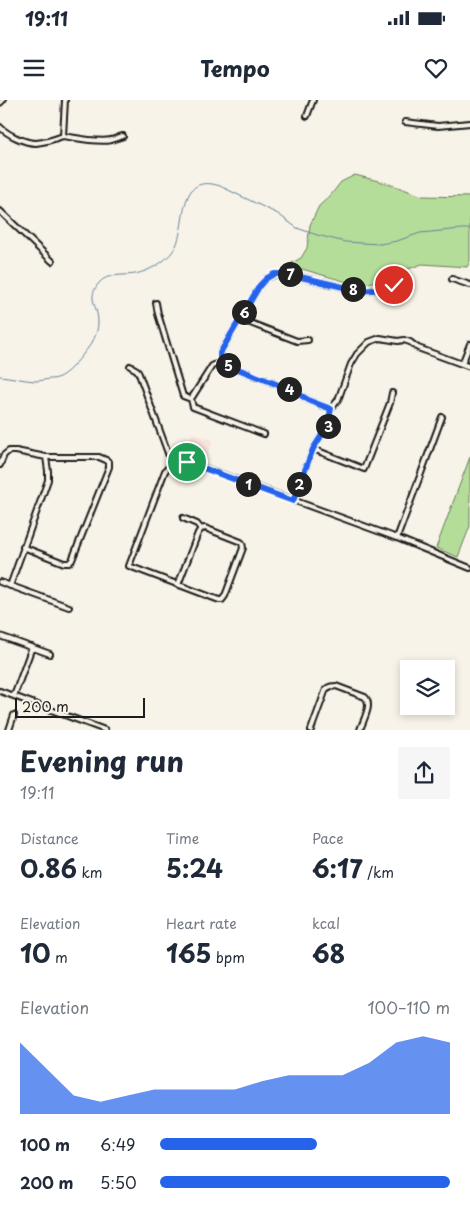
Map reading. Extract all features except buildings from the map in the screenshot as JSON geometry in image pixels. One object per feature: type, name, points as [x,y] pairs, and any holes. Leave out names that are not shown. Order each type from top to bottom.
[{"type":"street","points":[[0,103],[3,100]]},
{"type":"street","points":[[63,136],[65,100]]},
{"type":"street","points":[[307,116],[313,100]]},
{"type":"street","points":[[406,122],[438,126],[470,123]]},
{"type":"street","points":[[0,127],[14,137],[34,143],[49,141],[63,136],[108,140],[123,136]]},
{"type":"street","points":[[0,211],[52,261]]},
{"type":"street","points":[[220,362],[220,353],[260,285],[274,274],[288,274],[360,291],[384,289],[394,285]]},
{"type":"street","points":[[452,279],[470,285]]},
{"type":"street","points":[[156,303],[183,396],[191,399]]},
{"type":"street","points":[[240,319],[297,341],[308,340]]},
{"type":"street","points":[[293,501],[313,449],[330,422],[331,409],[338,400],[351,364],[357,354],[369,342],[380,338],[404,340],[418,348],[470,367]]},
{"type":"street","points":[[462,364],[470,344]]},
{"type":"street","points":[[264,434],[192,407],[191,399],[212,366],[220,362],[294,391],[310,401],[331,409]]},
{"type":"street","points":[[130,366],[139,374],[172,464]]},
{"type":"street","points":[[313,449],[364,469],[390,403],[392,393]]},
{"type":"street","points":[[397,538],[442,417]]},
{"type":"street","points":[[0,465],[8,451],[46,458],[99,457],[109,462],[109,467],[72,560],[69,563],[64,563],[23,548]]},
{"type":"street","points":[[10,586],[48,480],[46,458]]},
{"type":"street","points":[[201,529],[205,528],[241,542],[243,545],[243,550],[222,600],[217,600],[128,566],[163,474],[172,464],[180,461],[190,462],[397,538],[470,568]]},
{"type":"street","points":[[182,518],[197,524],[201,529]]},
{"type":"street","points":[[178,585],[201,529]]},
{"type":"street","points":[[0,582],[69,608]]},
{"type":"street","points":[[0,636],[50,654]]},
{"type":"street","points":[[14,696],[32,648]]},
{"type":"street","points":[[310,730],[326,689],[336,686],[368,699],[368,708],[360,730]]},
{"type":"street","points":[[0,691],[105,730]]},
{"type":"street","points":[[9,730],[14,715]]},
{"type":"shaded area","points":[[192,433],[213,440],[206,459],[185,452]]},
{"type":"green space","points":[[355,175],[390,184],[422,196],[470,197],[470,261],[467,267],[422,264],[361,286],[288,265],[301,258],[307,248],[310,225],[319,206],[341,182]]},
{"type":"green space","points":[[470,457],[470,526],[458,557],[436,548]]},
{"type":"waterway","points":[[0,376],[38,381],[57,378],[68,370],[87,349],[96,335],[98,316],[93,293],[99,283],[111,276],[146,271],[165,259],[173,251],[178,241],[185,205],[189,194],[195,187],[205,184],[220,186],[278,214],[297,228],[345,242],[380,244],[397,241],[420,233],[470,229]]},
{"type":"route","points":[[187,462],[293,501],[313,449],[330,422],[331,409],[310,401],[294,391],[220,362],[220,353],[260,285],[274,274],[288,274],[360,291],[384,289],[394,285]]}]
